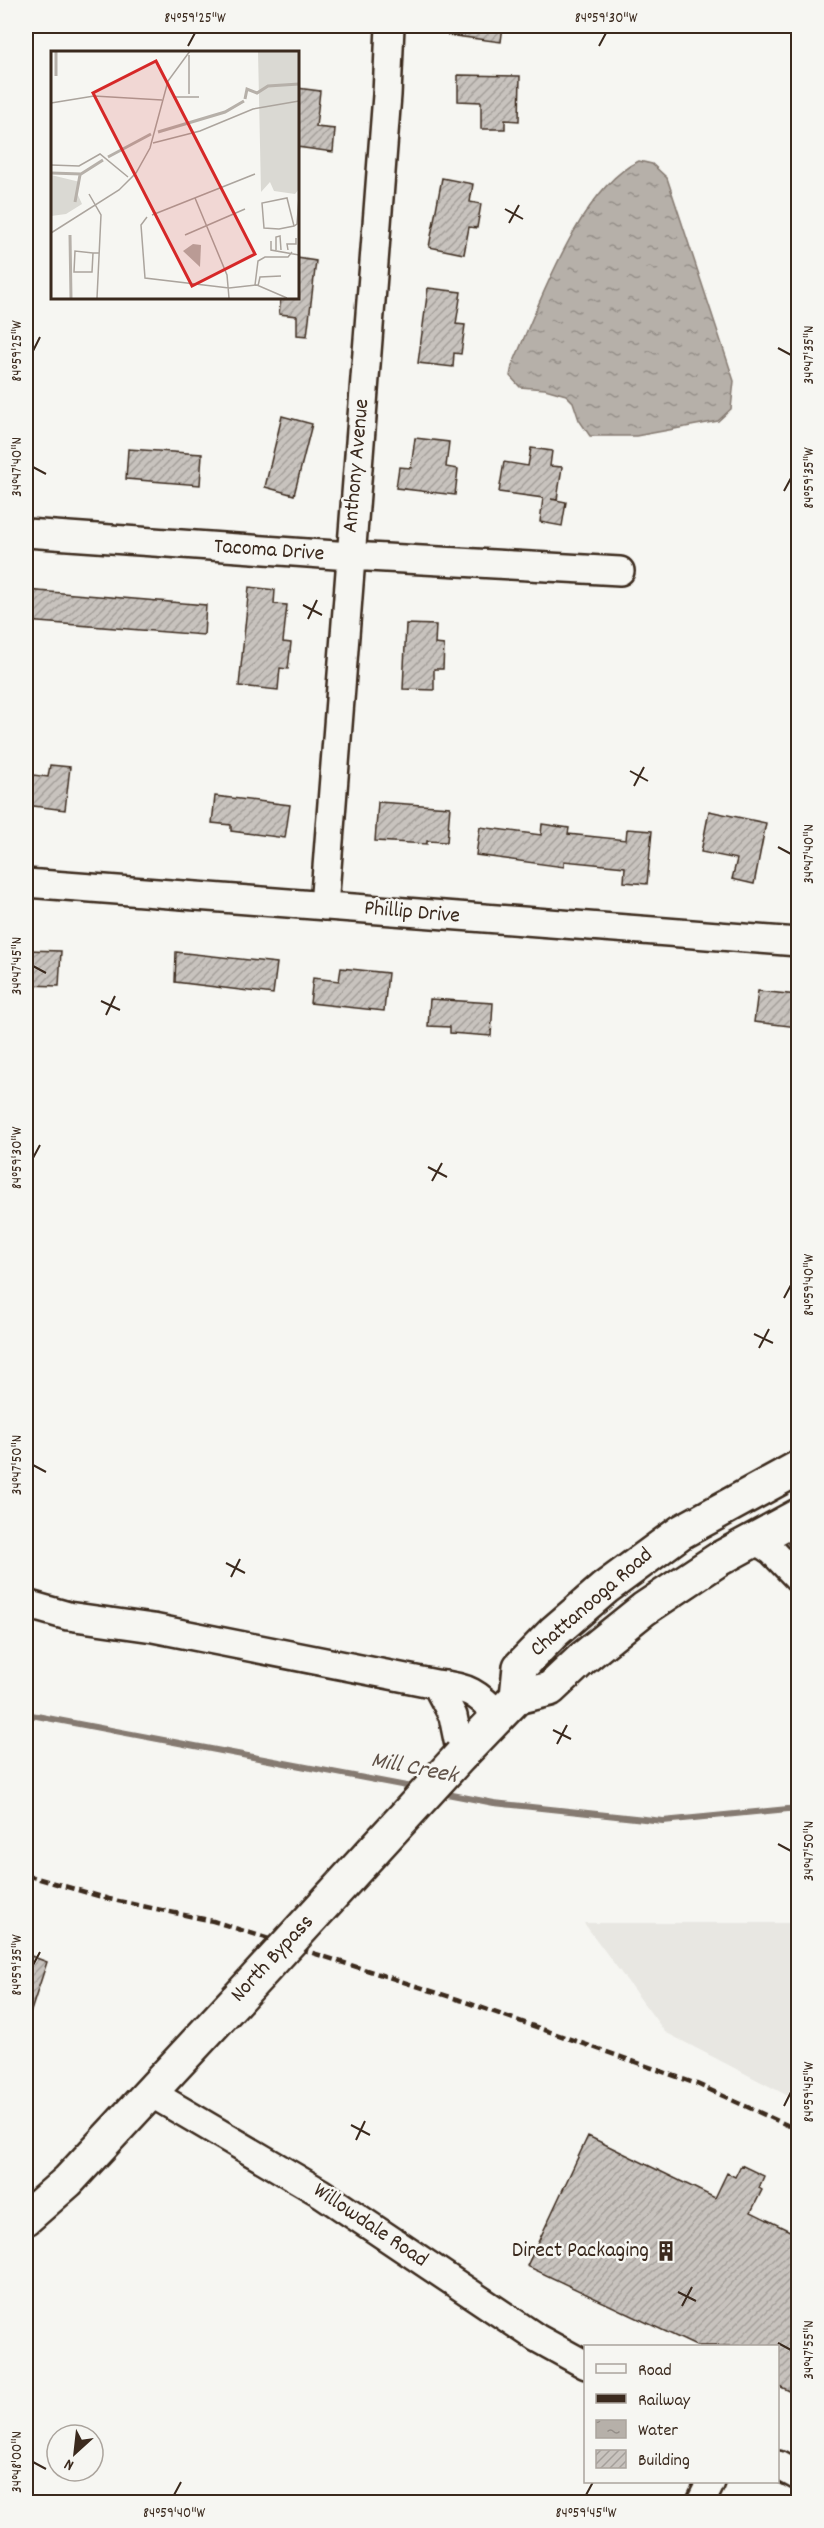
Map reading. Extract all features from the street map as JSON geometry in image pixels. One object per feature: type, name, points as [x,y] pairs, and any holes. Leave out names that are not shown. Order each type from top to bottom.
[{"type":"highway","name":"Chattanooga Road","points":[[509,1707],[520,1667],[554,1632],[605,1588],[681,1532],[732,1502],[798,1468]]},
{"type":"highway","name":"Chattanooga Road","points":[[509,1707],[550,1689],[582,1659],[644,1609],[719,1559],[798,1516]]},
{"type":"highway","name":"North Bypass","points":[[26,2218],[68,2181],[461,1755],[509,1707]]},
{"type":"street","name":"Anthony Avenue","points":[[324,906],[386,106],[390,26]]},
{"type":"street","name":"Tacoma Drive","points":[[26,533],[620,572]]},
{"type":"street","name":"Phillip Drive","points":[[26,883],[798,942]]},
{"type":"street","points":[[754,1539],[772,1551],[798,1578]]},
{"type":"street","points":[[26,1604],[68,1616],[153,1628],[436,1684],[457,1686],[509,1707]]},
{"type":"street","points":[[436,1684],[453,1716],[461,1755]]},
{"type":"street","name":"Willowdale Road","points":[[151,2093],[321,2193],[527,2331],[584,2364]]},
{"type":"street","points":[[779,2466],[798,2476]]},
{"type":"street","points":[[701,2502],[710,2483]]},
{"type":"shaded area","points":[[584,1923],[798,1923],[798,2101],[665,2032]]},
{"type":"water","points":[[639,161],[652,164],[667,178],[734,381],[731,409],[718,421],[636,436],[590,436],[579,420],[573,402],[566,395],[545,389],[520,387],[510,376],[512,366],[548,283],[579,222],[617,175]]},
{"type":"building","points":[[449,26],[503,26],[501,42],[448,35]]},
{"type":"building","points":[[458,75],[520,76],[519,121],[505,120],[505,129],[481,129],[481,102],[458,101]]},
{"type":"building","points":[[298,88],[320,91],[316,127],[335,129],[333,152],[298,147]]},
{"type":"building","points":[[442,178],[473,184],[470,202],[481,204],[477,228],[469,227],[464,254],[429,247]]},
{"type":"building","points":[[298,258],[316,261],[307,336],[297,335],[297,316],[279,314],[281,298],[298,298]]},
{"type":"building","points":[[428,288],[461,292],[456,324],[465,325],[461,354],[454,353],[453,367],[418,363]]},
{"type":"building","points":[[282,416],[312,424],[294,495],[265,487]]},
{"type":"building","points":[[415,438],[449,442],[446,467],[458,469],[455,495],[396,488],[399,467],[411,468]]},
{"type":"building","points":[[531,448],[552,451],[550,466],[562,467],[557,500],[551,499],[566,502],[562,526],[540,522],[543,498],[499,492],[504,462],[528,466]]},
{"type":"building","points":[[128,449],[202,454],[200,485],[126,479]]},
{"type":"building","points":[[249,587],[275,590],[274,604],[287,605],[283,642],[291,643],[288,669],[280,668],[278,690],[239,686]]},
{"type":"building","points":[[26,590],[206,605],[204,635],[26,621]]},
{"type":"building","points":[[406,624],[436,625],[435,644],[444,645],[443,669],[434,669],[434,690],[403,689]]},
{"type":"building","points":[[50,765],[70,767],[65,810],[26,805],[26,774],[48,777]]},
{"type":"building","points":[[215,796],[290,805],[285,838],[231,831],[231,825],[212,823]]},
{"type":"building","points":[[378,802],[450,807],[447,842],[427,841],[427,844],[375,841]]},
{"type":"building","points":[[709,811],[766,823],[754,884],[732,879],[737,859],[701,852]]},
{"type":"building","points":[[542,824],[569,828],[568,834],[626,840],[627,829],[652,831],[647,884],[624,882],[625,867],[564,861],[564,867],[476,855],[480,827],[541,835]]},
{"type":"building","points":[[26,950],[61,951],[59,986],[26,985]]},
{"type":"building","points":[[176,952],[277,963],[273,994],[175,982]]},
{"type":"building","points":[[341,968],[388,973],[384,1011],[310,1003],[313,978],[339,981]]},
{"type":"building","points":[[758,991],[798,995],[798,1027],[754,1022]]},
{"type":"building","points":[[430,999],[493,1003],[491,1036],[450,1033],[450,1027],[428,1026]]},
{"type":"building","points":[[26,1954],[47,1962],[29,2017],[26,2016]]},
{"type":"building","name":"Direct Packaging","points":[[588,2136],[715,2198],[727,2173],[735,2177],[741,2165],[764,2176],[759,2188],[762,2190],[751,2212],[798,2235],[798,2395],[779,2386],[779,2345],[694,2345],[527,2266]]},
{"type":"waterway","name":"Mill Creek","points":[[26,1714],[417,1788]]},
{"type":"waterway","name":"Mill Creek","points":[[442,1793],[494,1803],[663,1821],[798,1808]]},
{"type":"railway","points":[[26,1875],[109,1899],[213,1921],[460,2000],[697,2084],[798,2130]]},
{"type":"place","name":"Direct Packaging","points":[[666,2251]]}]
